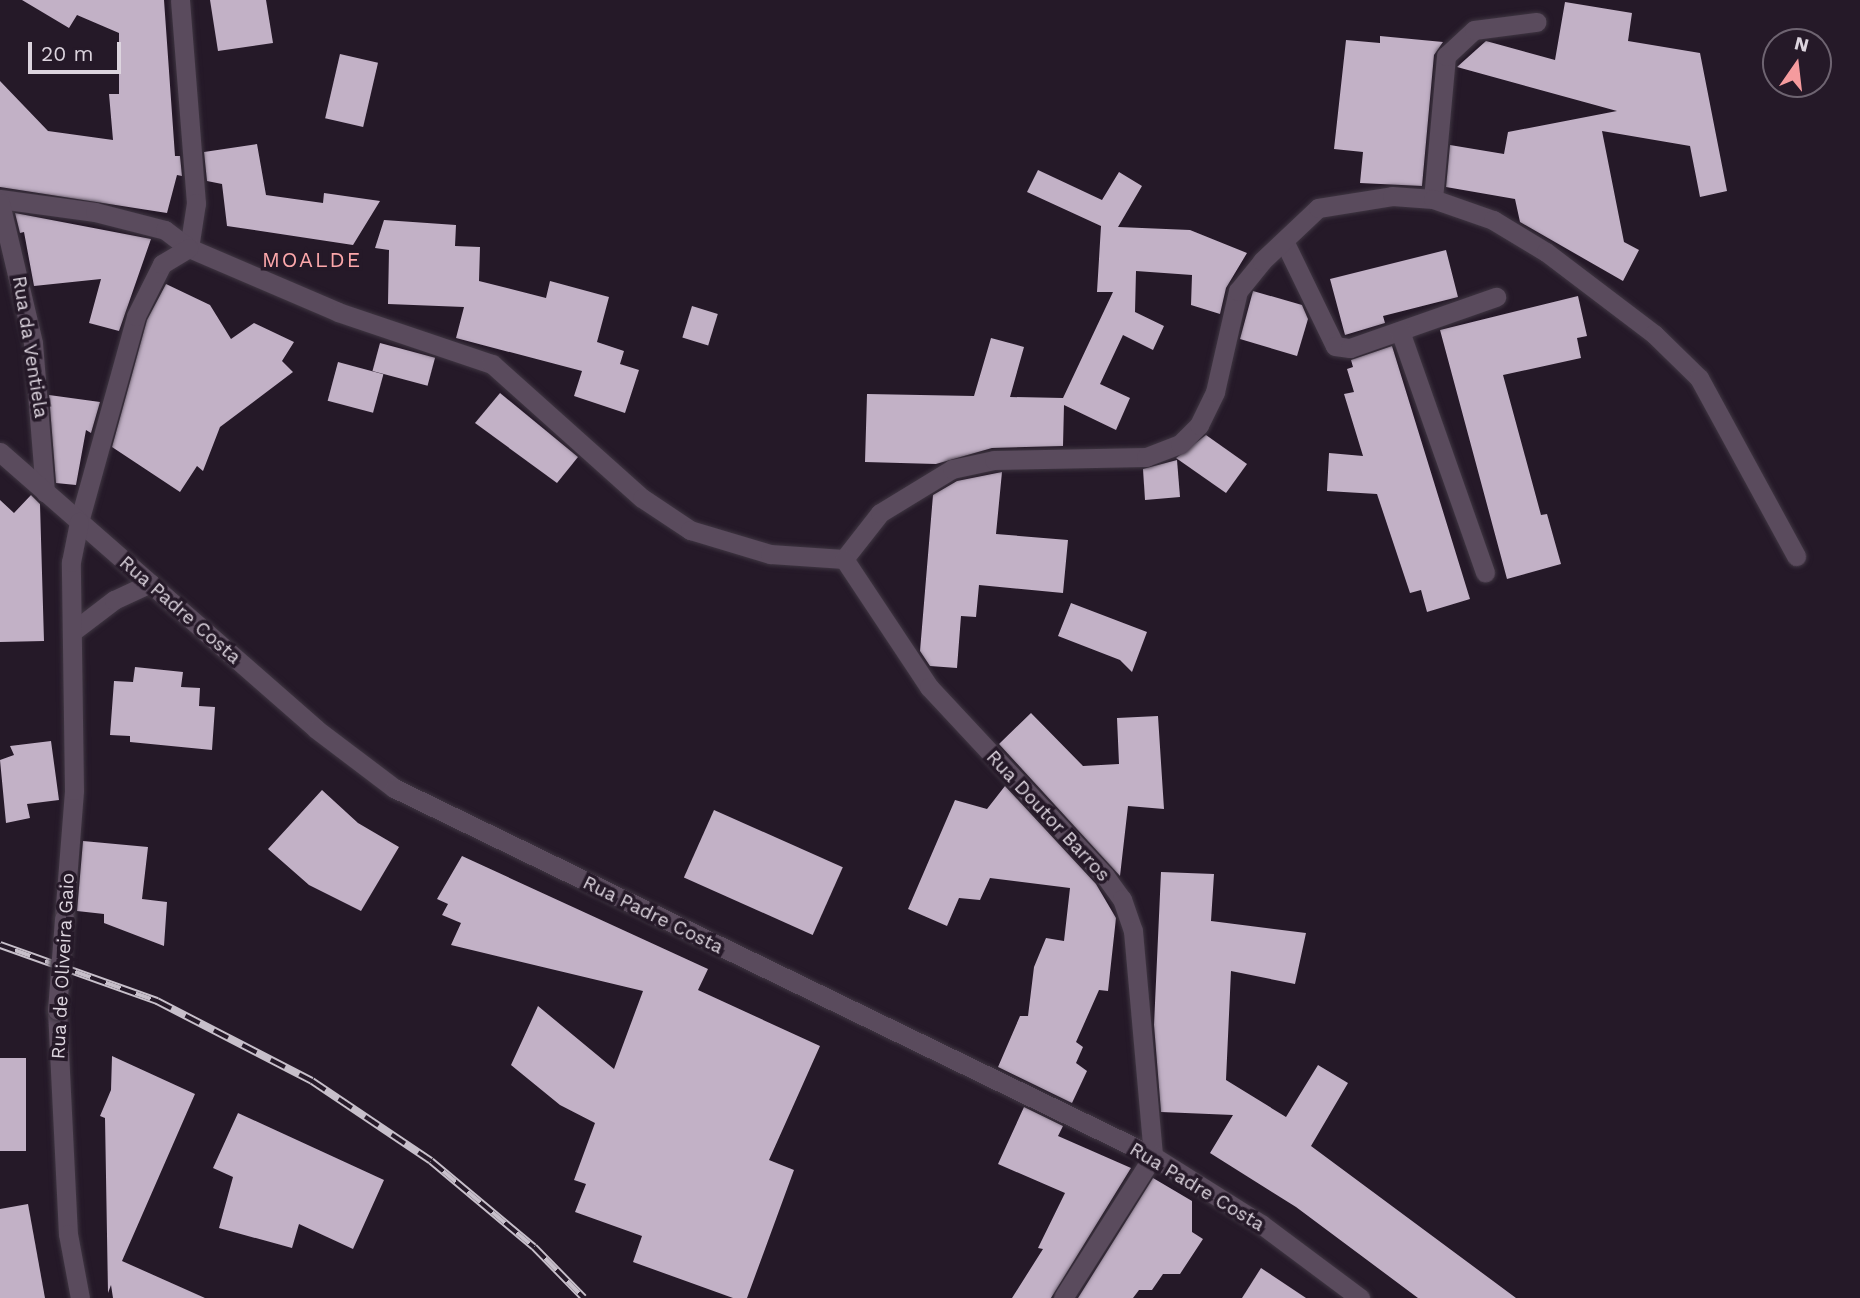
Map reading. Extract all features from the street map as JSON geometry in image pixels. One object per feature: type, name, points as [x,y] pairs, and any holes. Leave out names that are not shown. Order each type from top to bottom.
[{"type":"street","points":[[180,0],[196,203],[189,248]]},
{"type":"street","points":[[1433,200],[1446,56],[1474,30],[1536,22]]},
{"type":"street","points":[[0,201],[118,218],[165,230],[189,248],[338,312],[492,365],[642,498],[690,530],[770,554],[844,559],[880,513],[952,469],[994,460],[1146,457],[1180,444],[1199,425],[1215,392],[1238,291],[1318,208],[1392,196],[1433,200],[1493,220],[1546,251],[1654,334],[1690,369],[1796,556]]},
{"type":"street","name":"Rua da Ventiela","points":[[0,201],[33,343],[45,492]]},
{"type":"street","points":[[1285,243],[1335,346],[1350,348],[1496,297]]},
{"type":"street","name":"Rua de Oliveira Gaio","points":[[80,1298],[68,1234],[57,1010],[74,790],[71,562],[79,522],[136,316],[162,264],[189,248]]},
{"type":"street","points":[[1401,331],[1485,573]]},
{"type":"street","name":"Rua Padre Costa","points":[[0,453],[316,729],[394,788],[1153,1156],[1261,1224],[1360,1298]]},
{"type":"street","name":"Rua Doutor Barros","points":[[844,559],[929,687],[1122,899],[1133,931],[1153,1156]]},
{"type":"street","points":[[72,632],[114,600],[150,583]]},
{"type":"street","points":[[1063,1298],[1153,1156]]},
{"type":"building","points":[[22,0],[164,0],[175,156],[180,156],[182,176],[177,175],[167,213],[0,187],[0,81],[48,131],[113,140],[109,94],[119,94],[119,33],[77,15],[69,28]]},
{"type":"building","points":[[210,0],[266,0],[273,43],[218,51]]},
{"type":"building","points":[[1565,2],[1632,13],[1628,41],[1700,53],[1727,191],[1700,197],[1690,146],[1602,131],[1624,242],[1639,250],[1623,281],[1520,222],[1515,199],[1446,187],[1450,145],[1504,154],[1508,132],[1617,111],[1457,67],[1486,41],[1555,60]]},
{"type":"building","points":[[1380,36],[1443,42],[1434,55],[1422,186],[1360,183],[1363,152],[1334,149],[1346,40],[1380,43]]},
{"type":"building","points":[[340,54],[378,63],[363,127],[325,118]]},
{"type":"building","points":[[257,144],[266,195],[323,203],[324,193],[380,201],[353,245],[227,226],[222,184],[207,181],[204,152]]},
{"type":"building","points":[[1038,170],[1102,200],[1119,172],[1142,186],[1118,227],[1190,230],[1247,253],[1226,288],[1220,314],[1191,305],[1192,275],[1136,271],[1135,312],[1164,326],[1153,350],[1123,335],[1100,384],[1130,398],[1116,430],[1064,405],[1063,446],[992,448],[936,464],[865,462],[867,394],[974,396],[991,338],[1024,347],[1010,397],[1063,398],[1113,292],[1097,292],[1101,226],[1027,192]]},
{"type":"building","points":[[15,213],[151,239],[119,331],[89,323],[101,279],[34,286],[24,232],[20,233]]},
{"type":"building","points":[[384,220],[456,225],[455,246],[480,247],[479,281],[546,298],[550,281],[609,297],[597,342],[624,351],[620,364],[639,370],[625,413],[574,396],[582,371],[456,338],[464,307],[388,304],[389,250],[375,248]]},
{"type":"building","points":[[1446,250],[1458,297],[1383,316],[1385,323],[1345,335],[1330,279]]},
{"type":"building","points":[[166,284],[210,305],[231,339],[254,323],[294,342],[282,361],[293,372],[220,427],[203,471],[197,466],[180,492],[112,447],[147,320]]},
{"type":"building","points":[[1253,291],[1302,305],[1308,319],[1297,356],[1240,339]]},
{"type":"building","points":[[1578,296],[1587,336],[1577,338],[1581,358],[1503,375],[1541,515],[1547,514],[1561,564],[1507,579],[1440,330]]},
{"type":"building","points":[[692,306],[718,314],[708,345],[682,338]]},
{"type":"building","points":[[380,343],[435,358],[428,386],[372,371]]},
{"type":"building","points":[[1392,346],[1470,599],[1427,612],[1421,590],[1410,593],[1377,494],[1327,491],[1329,453],[1363,456],[1344,394],[1354,392],[1347,369],[1353,367],[1351,360]]},
{"type":"building","points":[[338,362],[383,374],[373,413],[328,401]]},
{"type":"building","points":[[500,393],[578,457],[557,483],[475,423]]},
{"type":"building","points":[[49,395],[100,402],[91,433],[86,430],[76,485],[56,483]]},
{"type":"building","points":[[1206,435],[1247,464],[1226,493],[1176,458]]},
{"type":"building","points":[[1177,460],[1180,497],[1145,500],[1143,469]]},
{"type":"building","points":[[1002,472],[996,534],[1068,540],[1063,593],[979,585],[976,617],[961,616],[957,668],[930,666],[920,651],[933,495],[957,481]]},
{"type":"building","points":[[31,495],[40,504],[44,641],[0,642],[0,500],[14,513]]},
{"type":"building","points":[[1071,603],[1147,632],[1132,672],[1120,660],[1058,636]]},
{"type":"building","points":[[135,667],[183,672],[181,687],[200,688],[199,706],[215,707],[212,750],[130,742],[130,736],[110,735],[114,681],[133,682]]},
{"type":"building","points":[[1031,713],[1083,766],[1119,764],[1117,718],[1158,716],[1164,809],[1128,806],[1120,876],[999,744]]},
{"type":"building","points":[[51,741],[59,800],[27,804],[30,818],[6,823],[0,760],[14,755],[10,746]]},
{"type":"building","points":[[1005,786],[1096,884],[1116,918],[1108,991],[1099,990],[1076,1042],[1083,1047],[1076,1063],[1087,1071],[1072,1103],[998,1067],[1020,1016],[1028,1016],[1034,967],[1046,938],[1064,941],[1070,888],[990,878],[980,900],[959,898],[947,926],[908,909],[955,800],[987,809]]},
{"type":"building","points":[[322,790],[358,823],[399,847],[361,911],[309,885],[268,849]]},
{"type":"building","points":[[714,810],[843,867],[813,935],[684,878]]},
{"type":"building","points":[[83,841],[148,847],[142,899],[167,902],[164,946],[104,923],[104,914],[77,911]]},
{"type":"building","points":[[462,856],[708,969],[698,990],[820,1046],[769,1160],[794,1170],[747,1298],[733,1298],[633,1262],[642,1236],[575,1212],[586,1184],[574,1180],[595,1123],[560,1105],[511,1065],[538,1006],[614,1069],[643,991],[451,945],[461,923],[442,915],[448,904],[437,899]]},
{"type":"building","points":[[1161,872],[1214,874],[1211,921],[1306,933],[1295,984],[1231,971],[1226,1080],[1286,1117],[1318,1065],[1348,1083],[1311,1146],[1516,1298],[1418,1298],[1296,1207],[1210,1153],[1233,1115],[1161,1112],[1154,1025]]},
{"type":"building","points":[[112,1056],[195,1094],[122,1261],[205,1298],[113,1298],[111,1285],[108,1293],[105,1118],[100,1116],[111,1090]]},
{"type":"building","points":[[0,1058],[26,1058],[26,1151],[0,1151]]},
{"type":"building","points":[[1024,1107],[1063,1126],[1058,1136],[1131,1168],[1051,1298],[1012,1298],[1043,1249],[1038,1248],[1065,1193],[998,1164]]},
{"type":"building","points":[[238,1113],[384,1180],[353,1249],[299,1224],[292,1248],[219,1228],[233,1177],[213,1168]]},
{"type":"building","points":[[1153,1178],[1192,1201],[1192,1232],[1203,1239],[1180,1274],[1163,1274],[1152,1290],[1139,1290],[1133,1298],[1078,1298]]},
{"type":"building","points":[[28,1204],[45,1298],[0,1298],[0,1209]]},
{"type":"building","points":[[1261,1268],[1306,1298],[1242,1298]]},
{"type":"railway","points":[[0,945],[157,1001],[312,1081],[431,1161],[534,1247],[584,1298]]},
{"type":"district","name":"MOALDE","points":[[312,260]]}]
